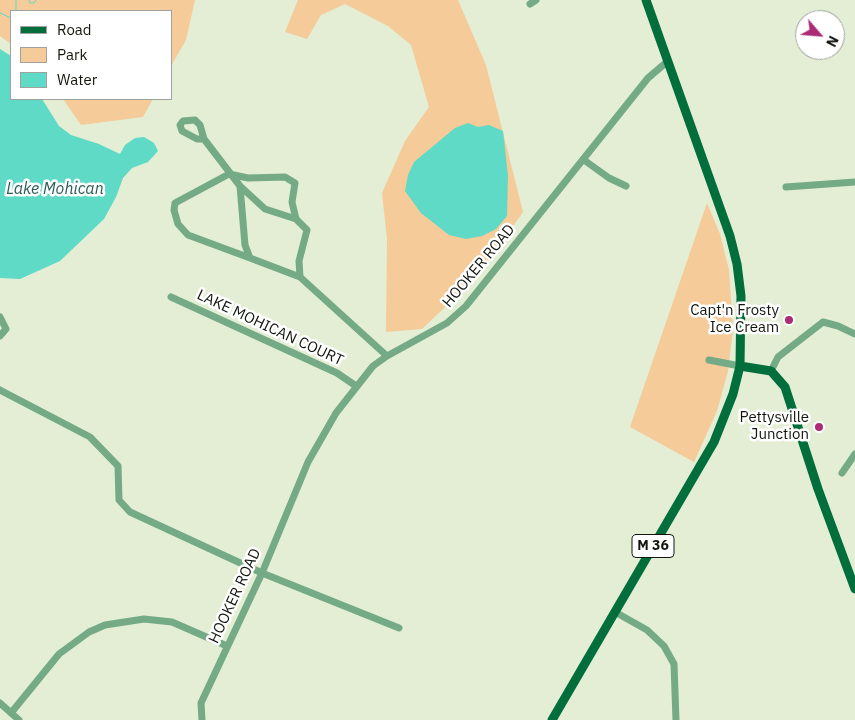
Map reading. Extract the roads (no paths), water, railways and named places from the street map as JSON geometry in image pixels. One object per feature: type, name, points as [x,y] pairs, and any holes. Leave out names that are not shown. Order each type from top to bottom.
[{"type":"main road","name":"M 36","points":[[552,720],[714,442],[733,394],[740,366],[742,314],[737,264],[646,0]]},
{"type":"main road","points":[[740,366],[771,371],[785,387],[812,472],[851,568],[855,590]]},
{"type":"street","points":[[530,4],[536,0]]},
{"type":"street","name":"HOOKER ROAD","points":[[202,720],[201,703],[262,574],[308,462],[320,439],[356,386],[374,366],[387,356],[436,330],[458,315],[648,78],[668,61]]},
{"type":"street","points":[[204,139],[229,174],[265,209],[296,219],[307,230],[299,261],[300,277]]},
{"type":"street","points":[[584,160],[609,178],[626,186]]},
{"type":"street","points":[[296,219],[293,209],[295,186],[293,180],[285,177],[248,178],[229,174],[175,202],[174,210],[178,224],[188,235],[300,277],[387,356]]},
{"type":"street","points":[[786,187],[855,182]]},
{"type":"street","points":[[240,186],[245,246],[250,258]]},
{"type":"street","name":"LAKE MOHICAN COURT","points":[[171,297],[337,373],[356,386]]},
{"type":"street","points":[[0,317],[6,329],[0,336]]},
{"type":"street","points":[[771,371],[778,357],[823,322],[838,326],[855,334]]},
{"type":"street","points":[[709,360],[740,366]]},
{"type":"street","points":[[0,390],[90,437],[118,466],[119,500],[130,512],[262,574],[399,628]]},
{"type":"street","points":[[842,474],[855,454]]},
{"type":"street","points":[[615,612],[647,630],[664,646],[674,664],[676,720]]},
{"type":"street","points":[[11,713],[59,654],[89,632],[105,625],[144,619],[172,622],[227,646]]},
{"type":"street","points":[[0,704],[19,720]]},
{"type":"water","name":"Lake Mohican","points":[[0,49],[10,55],[10,100],[43,100],[59,126],[71,135],[99,144],[120,154],[125,145],[135,138],[144,137],[154,143],[158,151],[148,162],[132,168],[123,178],[116,197],[104,219],[60,261],[20,279],[0,278]]},
{"type":"water","points":[[468,123],[478,127],[489,125],[503,131],[508,176],[507,216],[496,229],[482,236],[466,239],[449,235],[421,213],[405,191],[408,175],[414,162],[455,128]]},
{"type":"waterway","points":[[16,0],[16,10]]},
{"type":"waterway","points":[[29,0],[30,3],[34,3],[36,0]]},
{"type":"waterway","points":[[0,13],[10,18]]},
{"type":"place","name":"Capt'n Frosty Ice Cream","points":[[789,320]]},
{"type":"place","name":"Pettysville Junction","points":[[819,427]]}]
